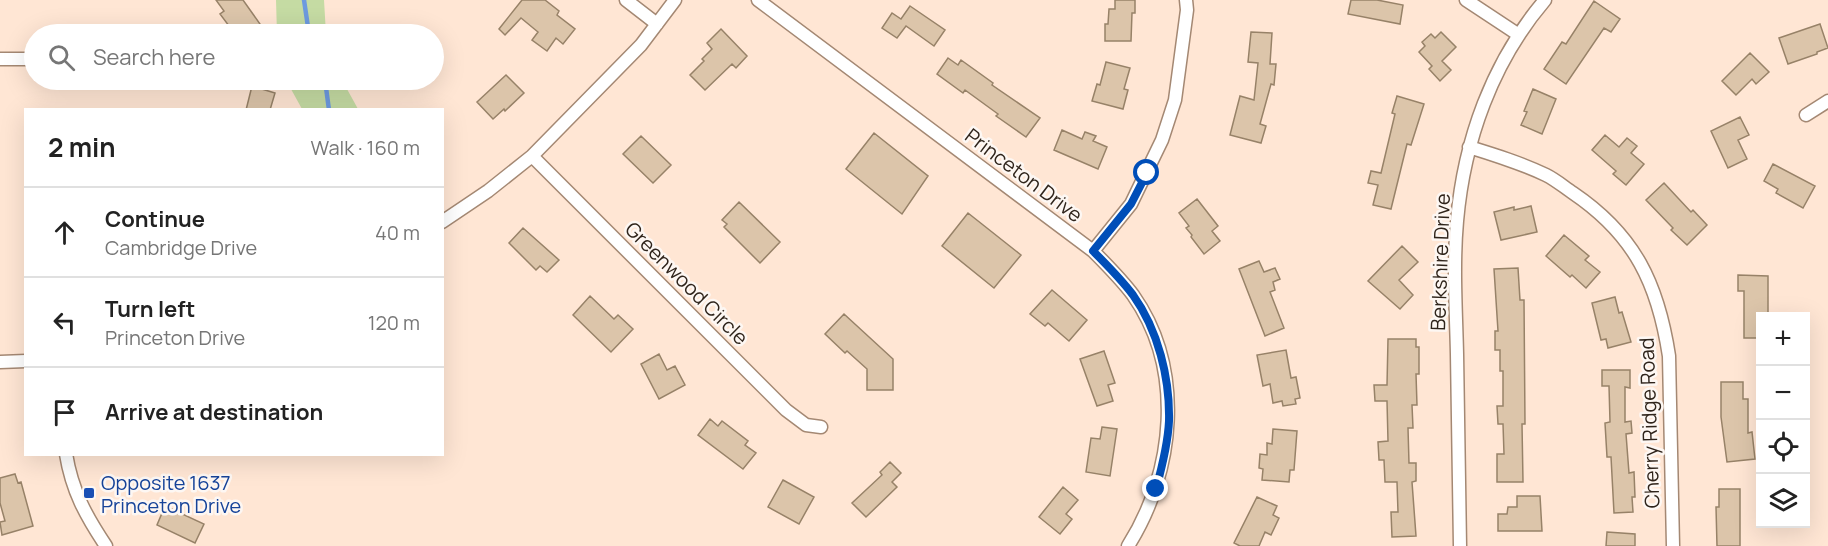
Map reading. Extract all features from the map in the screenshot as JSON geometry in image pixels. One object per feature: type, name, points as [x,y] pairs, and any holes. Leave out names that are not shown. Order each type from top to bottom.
[{"type":"street","points":[[626,0],[657,24]]},
{"type":"street","points":[[444,221],[488,191],[532,156],[641,45],[675,0]]},
{"type":"street","name":"Princeton Drive","points":[[758,0],[1093,251],[1133,296],[1155,338],[1163,366],[1169,420],[1163,465],[1148,509],[1128,546]]},
{"type":"street","points":[[1093,251],[1131,204],[1162,140],[1175,100],[1186,0]]},
{"type":"street","points":[[1466,0],[1519,35]]},
{"type":"street","name":"Berkshire Drive","points":[[1460,546],[1456,233],[1464,173],[1469,147],[1496,75],[1519,35],[1545,0]]},
{"type":"street","points":[[0,59],[24,59]]},
{"type":"street","points":[[1806,115],[1828,101]]},
{"type":"street","name":"Cherry Ridge Road","points":[[1469,147],[1508,159],[1548,176],[1589,204],[1623,238],[1645,270],[1656,296],[1669,356],[1673,546]]},
{"type":"street","name":"Greenwood Circle","points":[[532,156],[786,410],[806,425],[821,427]]},
{"type":"street","points":[[0,362],[24,361]]},
{"type":"street","points":[[67,456],[77,497],[86,516],[106,546]]},
{"type":"green space","points":[[276,0],[324,0],[325,24],[277,24]]},
{"type":"green space","points":[[292,90],[348,90],[357,108],[301,108]]},
{"type":"building","points":[[216,0],[243,0],[260,24],[228,24],[220,14],[224,11]]},
{"type":"building","points":[[522,0],[545,0],[559,11],[557,15],[575,29],[563,44],[556,38],[547,51],[532,40],[538,32],[521,18],[505,35],[499,29]]},
{"type":"building","points":[[1115,0],[1135,0],[1131,41],[1105,41],[1105,24],[1108,24],[1109,9],[1115,9]]},
{"type":"building","points":[[1351,0],[1377,0],[1403,5],[1400,24],[1348,14]]},
{"type":"building","points":[[1594,1],[1620,19],[1611,32],[1604,28],[1566,84],[1544,69],[1562,42],[1566,44]]},
{"type":"building","points":[[910,6],[945,30],[934,46],[906,26],[897,38],[882,28],[892,13],[901,19]]},
{"type":"building","points":[[1820,24],[1828,48],[1788,64],[1779,38]]},
{"type":"building","points":[[721,29],[747,56],[736,68],[732,64],[705,90],[690,75],[712,49],[707,43]]},
{"type":"building","points":[[1251,32],[1272,33],[1270,64],[1276,64],[1274,85],[1271,84],[1260,124],[1266,126],[1261,143],[1230,135],[1240,96],[1254,100],[1258,63],[1248,62]]},
{"type":"building","points":[[1441,32],[1456,47],[1442,61],[1451,70],[1440,81],[1429,69],[1432,66],[1419,52],[1425,46],[1422,42],[1431,34],[1435,38]]},
{"type":"building","points":[[1750,53],[1769,72],[1756,84],[1752,79],[1736,95],[1722,81]]},
{"type":"building","points":[[948,58],[958,65],[961,60],[993,83],[992,85],[1040,118],[1026,137],[965,90],[963,93],[937,74]]},
{"type":"building","points":[[1106,62],[1130,68],[1124,89],[1128,90],[1123,109],[1092,101],[1097,84],[1100,85]]},
{"type":"building","points":[[506,75],[524,93],[493,119],[477,102]]},
{"type":"building","points":[[1533,89],[1556,99],[1542,134],[1521,125]]},
{"type":"building","points":[[251,90],[275,93],[271,108],[246,108]]},
{"type":"building","points":[[1397,96],[1424,104],[1411,145],[1407,144],[1391,209],[1373,205],[1378,185],[1368,183],[1371,171],[1381,173]]},
{"type":"building","points":[[1740,117],[1749,135],[1738,140],[1747,159],[1728,168],[1711,131]]},
{"type":"building","points":[[1062,130],[1082,139],[1085,132],[1096,136],[1093,141],[1107,147],[1098,169],[1054,150]]},
{"type":"building","points":[[874,133],[928,176],[902,214],[846,169]]},
{"type":"building","points":[[1605,135],[1619,147],[1627,138],[1637,146],[1631,153],[1644,164],[1626,185],[1613,174],[1616,171],[1592,150]]},
{"type":"building","points":[[641,136],[671,165],[653,183],[623,154]]},
{"type":"building","points":[[1773,164],[1815,186],[1803,208],[1776,193],[1778,189],[1764,181]]},
{"type":"building","points":[[1664,183],[1691,212],[1693,210],[1707,225],[1687,245],[1646,200]]},
{"type":"building","points":[[1197,199],[1218,226],[1212,231],[1220,241],[1204,254],[1191,237],[1192,235],[1186,228],[1189,226],[1179,213]]},
{"type":"building","points":[[739,202],[780,242],[760,263],[724,227],[727,224],[722,220]]},
{"type":"building","points":[[1531,206],[1537,232],[1501,240],[1494,212]]},
{"type":"building","points":[[968,213],[1021,255],[994,288],[942,246]]},
{"type":"building","points":[[523,228],[559,260],[547,272],[540,266],[536,270],[509,243]]},
{"type":"building","points":[[1564,235],[1589,256],[1585,260],[1600,272],[1586,288],[1546,256]]},
{"type":"building","points":[[1402,246],[1418,262],[1399,280],[1413,295],[1400,309],[1368,281]]},
{"type":"building","points":[[1259,261],[1264,272],[1275,268],[1280,279],[1273,282],[1275,290],[1270,292],[1284,328],[1265,336],[1239,269]]},
{"type":"building","points":[[1518,268],[1520,300],[1524,300],[1523,482],[1497,482],[1497,454],[1504,454],[1503,424],[1498,424],[1497,406],[1503,406],[1503,371],[1500,371],[1500,350],[1495,350],[1495,331],[1498,331],[1494,269]]},
{"type":"building","points":[[1738,275],[1768,276],[1768,312],[1756,312],[1756,338],[1744,338],[1744,291],[1738,291]]},
{"type":"building","points":[[1052,290],[1087,320],[1069,341],[1048,323],[1045,326],[1030,314]]},
{"type":"building","points":[[590,296],[614,319],[618,315],[633,329],[611,352],[573,315]]},
{"type":"building","points":[[1615,297],[1631,342],[1608,348],[1606,339],[1601,340],[1592,303]]},
{"type":"building","points":[[844,314],[893,359],[893,390],[867,390],[867,369],[825,334]]},
{"type":"building","points":[[1388,339],[1416,339],[1416,347],[1419,347],[1419,374],[1416,374],[1417,405],[1412,405],[1413,428],[1408,428],[1409,463],[1416,463],[1416,481],[1412,482],[1416,536],[1392,537],[1391,512],[1398,512],[1397,482],[1385,482],[1384,460],[1379,460],[1378,442],[1388,441],[1387,401],[1375,401],[1374,385],[1387,385]]},
{"type":"building","points":[[1286,350],[1291,378],[1296,377],[1300,398],[1295,399],[1296,404],[1283,406],[1282,401],[1273,403],[1270,384],[1263,386],[1257,355]]},
{"type":"building","points":[[1104,351],[1115,383],[1108,385],[1113,401],[1097,406],[1080,359]]},
{"type":"building","points":[[659,354],[667,370],[675,366],[685,385],[659,399],[641,364]]},
{"type":"building","points":[[1602,370],[1630,370],[1630,388],[1625,387],[1625,422],[1631,421],[1632,433],[1626,434],[1629,473],[1634,472],[1633,512],[1614,513],[1611,457],[1607,457],[1605,423],[1610,422],[1609,386],[1602,386]]},
{"type":"building","points":[[1721,382],[1743,382],[1743,399],[1748,399],[1748,433],[1752,432],[1755,459],[1727,462],[1721,417]]},
{"type":"building","points":[[710,419],[718,426],[722,421],[748,441],[745,445],[756,453],[743,469],[698,435]]},
{"type":"building","points":[[1102,427],[1117,429],[1110,476],[1086,472],[1091,438],[1100,439]]},
{"type":"building","points":[[1273,429],[1297,431],[1294,470],[1290,470],[1289,482],[1262,480],[1263,469],[1259,468],[1260,454],[1267,455],[1267,443],[1272,444]]},
{"type":"building","points":[[890,462],[901,473],[892,482],[897,487],[866,517],[852,503],[882,475],[880,472]]},
{"type":"building","points":[[15,474],[18,483],[21,482],[33,526],[2,535],[0,522],[5,521],[0,503],[0,478]]},
{"type":"building","points":[[783,480],[814,497],[799,524],[768,507]]},
{"type":"building","points":[[1063,487],[1078,500],[1066,514],[1072,519],[1060,534],[1039,517]]},
{"type":"building","points":[[1719,489],[1740,489],[1740,546],[1717,546],[1716,507],[1719,507]]},
{"type":"building","points":[[1517,496],[1540,496],[1542,531],[1498,531],[1498,514],[1507,514],[1508,507],[1517,507]]},
{"type":"building","points":[[1257,497],[1277,506],[1273,515],[1279,518],[1271,535],[1265,532],[1259,546],[1240,546],[1234,543]]},
{"type":"building","points":[[165,506],[204,524],[195,543],[157,525]]},
{"type":"building","points":[[1607,532],[1635,534],[1635,546],[1606,546]]},
{"type":"waterway","points":[[304,0],[308,24]]},
{"type":"waterway","points":[[326,90],[329,108]]},
{"type":"place","name":"Opposite 1637 Princeton Drive","points":[[89,493]]},
{"type":"route","points":[[1147,173],[1131,204],[1093,251],[1133,296],[1148,321],[1163,366],[1169,420],[1167,444],[1156,489]]}]
